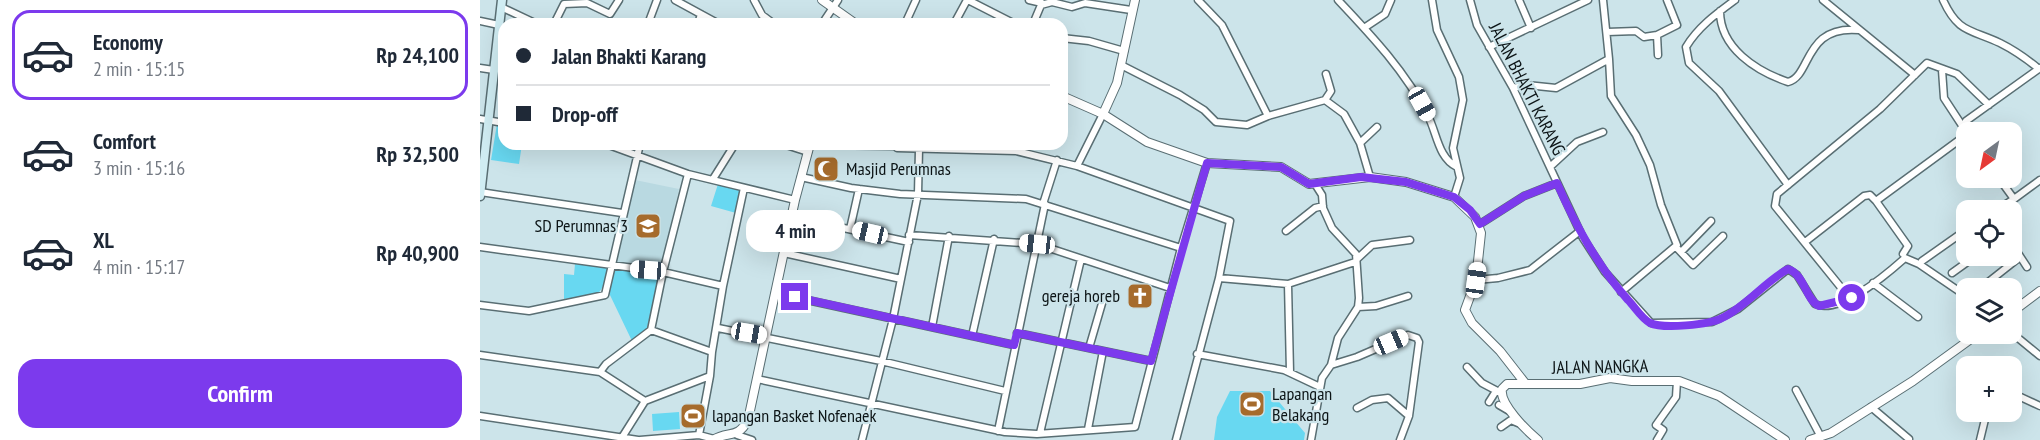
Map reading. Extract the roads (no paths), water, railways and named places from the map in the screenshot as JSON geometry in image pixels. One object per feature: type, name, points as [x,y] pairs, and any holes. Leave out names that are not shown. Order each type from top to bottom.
[{"type":"main road","points":[[480,193],[494,70],[498,57]]},
{"type":"street","points":[[557,18],[564,4],[587,3],[610,14],[619,0]]},
{"type":"street","points":[[650,18],[657,0]]},
{"type":"street","points":[[675,0],[708,18]]},
{"type":"street","points":[[754,0],[766,18]]},
{"type":"street","points":[[822,0],[846,18]]},
{"type":"street","points":[[826,18],[838,0]]},
{"type":"street","points":[[908,18],[916,0]]},
{"type":"street","points":[[958,18],[968,0],[1003,18]]},
{"type":"street","points":[[1029,0],[1072,7],[1095,4],[1131,10]]},
{"type":"street","points":[[1077,166],[1103,114],[1121,66],[1131,10],[1135,0]]},
{"type":"street","points":[[1198,0],[1214,15],[1231,40],[1268,116]]},
{"type":"street","points":[[1338,0],[1379,44],[1422,104],[1444,155],[1456,167]]},
{"type":"street","points":[[1364,28],[1385,14],[1391,0]]},
{"type":"street","points":[[1432,0],[1437,30],[1459,77],[1463,100],[1453,148],[1460,183],[1454,197]]},
{"type":"street","name":"JALAN BHAKTI KARANG","points":[[1470,0],[1477,25],[1513,88],[1580,231],[1621,292],[1651,323],[1702,324],[1721,319],[1738,309],[1788,269],[1797,275],[1813,301],[1819,306],[1848,301],[1905,258],[1919,264],[1956,289]]},
{"type":"street","points":[[1519,0],[1531,28]]},
{"type":"street","points":[[1489,47],[1531,28],[1572,3],[1588,0]]},
{"type":"street","points":[[1603,0],[1611,96],[1636,135],[1650,165],[1679,250],[1693,265],[1723,236]]},
{"type":"street","points":[[1607,32],[1636,31],[1644,37],[1677,25],[1667,0]]},
{"type":"street","points":[[1735,0],[1700,28],[1686,47],[1689,63],[1719,91],[1788,185]]},
{"type":"street","points":[[1823,0],[1915,75]]},
{"type":"street","points":[[1943,0],[1952,18],[1962,28],[2010,48],[2040,68],[1966,122]]},
{"type":"street","points":[[1036,18],[1042,3]]},
{"type":"street","points":[[501,4],[526,18]]},
{"type":"street","points":[[1720,11],[1721,29],[1734,48],[1768,75],[1788,82],[1798,75],[1821,40],[1847,29],[1859,30]]},
{"type":"street","points":[[700,18],[701,14]]},
{"type":"street","points":[[480,21],[498,25]]},
{"type":"street","points":[[1657,34],[1658,55]]},
{"type":"street","points":[[1068,39],[1089,41],[1124,51]]},
{"type":"street","points":[[1513,88],[1527,85],[1556,88],[1609,59]]},
{"type":"street","points":[[1843,290],[1775,206],[1777,194],[1880,109],[1927,63],[1957,74],[1989,105]]},
{"type":"street","points":[[1121,66],[1180,94],[1204,110],[1216,122],[1247,125],[1268,116],[1325,100],[1331,91],[1326,74]]},
{"type":"street","points":[[480,68],[494,70]]},
{"type":"street","points":[[1942,70],[1944,98],[1960,122]]},
{"type":"street","points":[[1068,99],[1103,114],[1139,138],[1168,151],[1207,163],[1281,167],[1303,181],[1315,184],[1370,177],[1406,182],[1454,197],[1470,210],[1480,224],[1481,232],[1476,280],[1465,303],[1467,315],[1525,383]]},
{"type":"street","points":[[1325,100],[1344,114],[1360,143],[1370,177]]},
{"type":"street","points":[[480,119],[498,122]]},
{"type":"street","points":[[1360,143],[1377,127]]},
{"type":"street","points":[[1551,166],[1574,144],[1603,132]]},
{"type":"street","points":[[1876,201],[1956,140]]},
{"type":"street","points":[[623,150],[688,174],[795,200]]},
{"type":"street","points":[[480,305],[529,311],[599,298],[606,293],[622,213],[639,150]]},
{"type":"street","points":[[713,180],[731,150]]},
{"type":"street","points":[[737,435],[744,429],[748,420],[795,200],[808,150]]},
{"type":"street","points":[[862,440],[893,319],[918,194],[919,150]]},
{"type":"street","points":[[1001,150],[1077,166],[1230,221],[1219,278],[1176,440]]},
{"type":"street","points":[[998,431],[1044,204],[1056,160]]},
{"type":"street","points":[[757,379],[998,431],[1038,435],[1136,425],[1170,288],[1207,163]]},
{"type":"street","points":[[600,372],[606,364],[651,330],[688,174]]},
{"type":"street","points":[[801,177],[859,189],[1014,198],[1044,204],[1181,248]]},
{"type":"street","points":[[2006,188],[2014,199],[2040,179]]},
{"type":"street","points":[[1480,224],[1524,196],[1557,183]]},
{"type":"street","points":[[1311,440],[1320,387],[1331,365],[1338,338],[1358,307],[1356,260],[1353,249],[1332,228],[1323,206],[1322,195],[1315,184]]},
{"type":"street","points":[[699,435],[723,286],[744,188]]},
{"type":"street","points":[[850,229],[859,189]]},
{"type":"street","points":[[480,193],[622,213]]},
{"type":"street","points":[[1805,242],[1864,196],[1870,195],[1908,246],[1904,254]]},
{"type":"street","points":[[1286,231],[1315,208],[1323,206]]},
{"type":"street","points":[[792,217],[909,239],[949,236],[1037,244],[1170,288]]},
{"type":"street","points":[[1621,292],[1640,274],[1679,250],[1711,221]]},
{"type":"street","points":[[1476,280],[1498,279],[1530,270],[1580,231]]},
{"type":"street","points":[[932,327],[949,236]]},
{"type":"street","points":[[1922,261],[1956,237]]},
{"type":"street","points":[[972,336],[994,239]]},
{"type":"street","points":[[1219,278],[1288,284],[1356,260],[1372,245],[1410,240]]},
{"type":"street","points":[[480,247],[663,272],[723,286]]},
{"type":"street","points":[[784,253],[901,279]]},
{"type":"street","points":[[1038,435],[1081,259]]},
{"type":"street","points":[[2022,260],[2026,267]]},
{"type":"street","points":[[1952,273],[1962,266]]},
{"type":"street","points":[[1993,278],[2009,266]]},
{"type":"street","points":[[1873,283],[1918,317]]},
{"type":"street","points":[[1288,284],[1290,372]]},
{"type":"street","points":[[2022,304],[2040,291]]},
{"type":"street","points":[[775,293],[1014,345]]},
{"type":"street","points":[[1358,307],[1376,306],[1408,296]]},
{"type":"street","points":[[1089,348],[1104,300]]},
{"type":"street","points":[[718,328],[881,361],[1005,391]]},
{"type":"street","points":[[651,330],[712,352]]},
{"type":"street","points":[[1017,333],[1151,361]]},
{"type":"street","points":[[1331,365],[1357,357],[1408,335],[1417,338],[1419,342],[1409,416],[1400,440]]},
{"type":"street","points":[[2022,341],[2040,356]]},
{"type":"street","points":[[1810,440],[1834,436],[1871,407],[1963,344]]},
{"type":"street","points":[[1088,429],[1103,351]]},
{"type":"street","points":[[1197,354],[1290,372],[1320,387]]},
{"type":"street","points":[[480,355],[600,372],[645,401]]},
{"type":"street","points":[[1467,367],[1482,383],[1498,392],[1512,412],[1538,440]]},
{"type":"street","points":[[621,438],[645,401],[710,376]]},
{"type":"street","name":"JALAN NANGKA","points":[[1498,392],[1507,384],[1580,384],[1610,378],[1632,381],[1677,381],[1696,385],[1719,396],[1785,440]]},
{"type":"street","points":[[1657,440],[1663,430],[1656,425],[1676,397],[1677,381]]},
{"type":"street","points":[[1796,390],[1821,437]]},
{"type":"street","points":[[1489,402],[1498,392]]},
{"type":"street","points":[[1357,408],[1372,400],[1388,398],[1409,416]]},
{"type":"street","points":[[2022,398],[2040,406]]},
{"type":"street","points":[[1499,405],[1512,412]]},
{"type":"street","points":[[1871,407],[1909,439]]},
{"type":"street","points":[[480,416],[639,440],[699,435],[713,439],[737,435],[752,440]]},
{"type":"street","points":[[1501,427],[1511,420],[1522,424]]},
{"type":"street","points":[[1980,440],[1984,422]]},
{"type":"place","name":"Masjid Perumnas","points":[[826,169]]},
{"type":"place","name":"SD Perumnas 3","points":[[648,226]]},
{"type":"place","name":"gereja horeb","points":[[1140,296]]},
{"type":"place","name":"Lapangan Belakang","points":[[1252,404]]},
{"type":"place","name":"lapangan Basket Nofenaek","points":[[693,416]]}]
